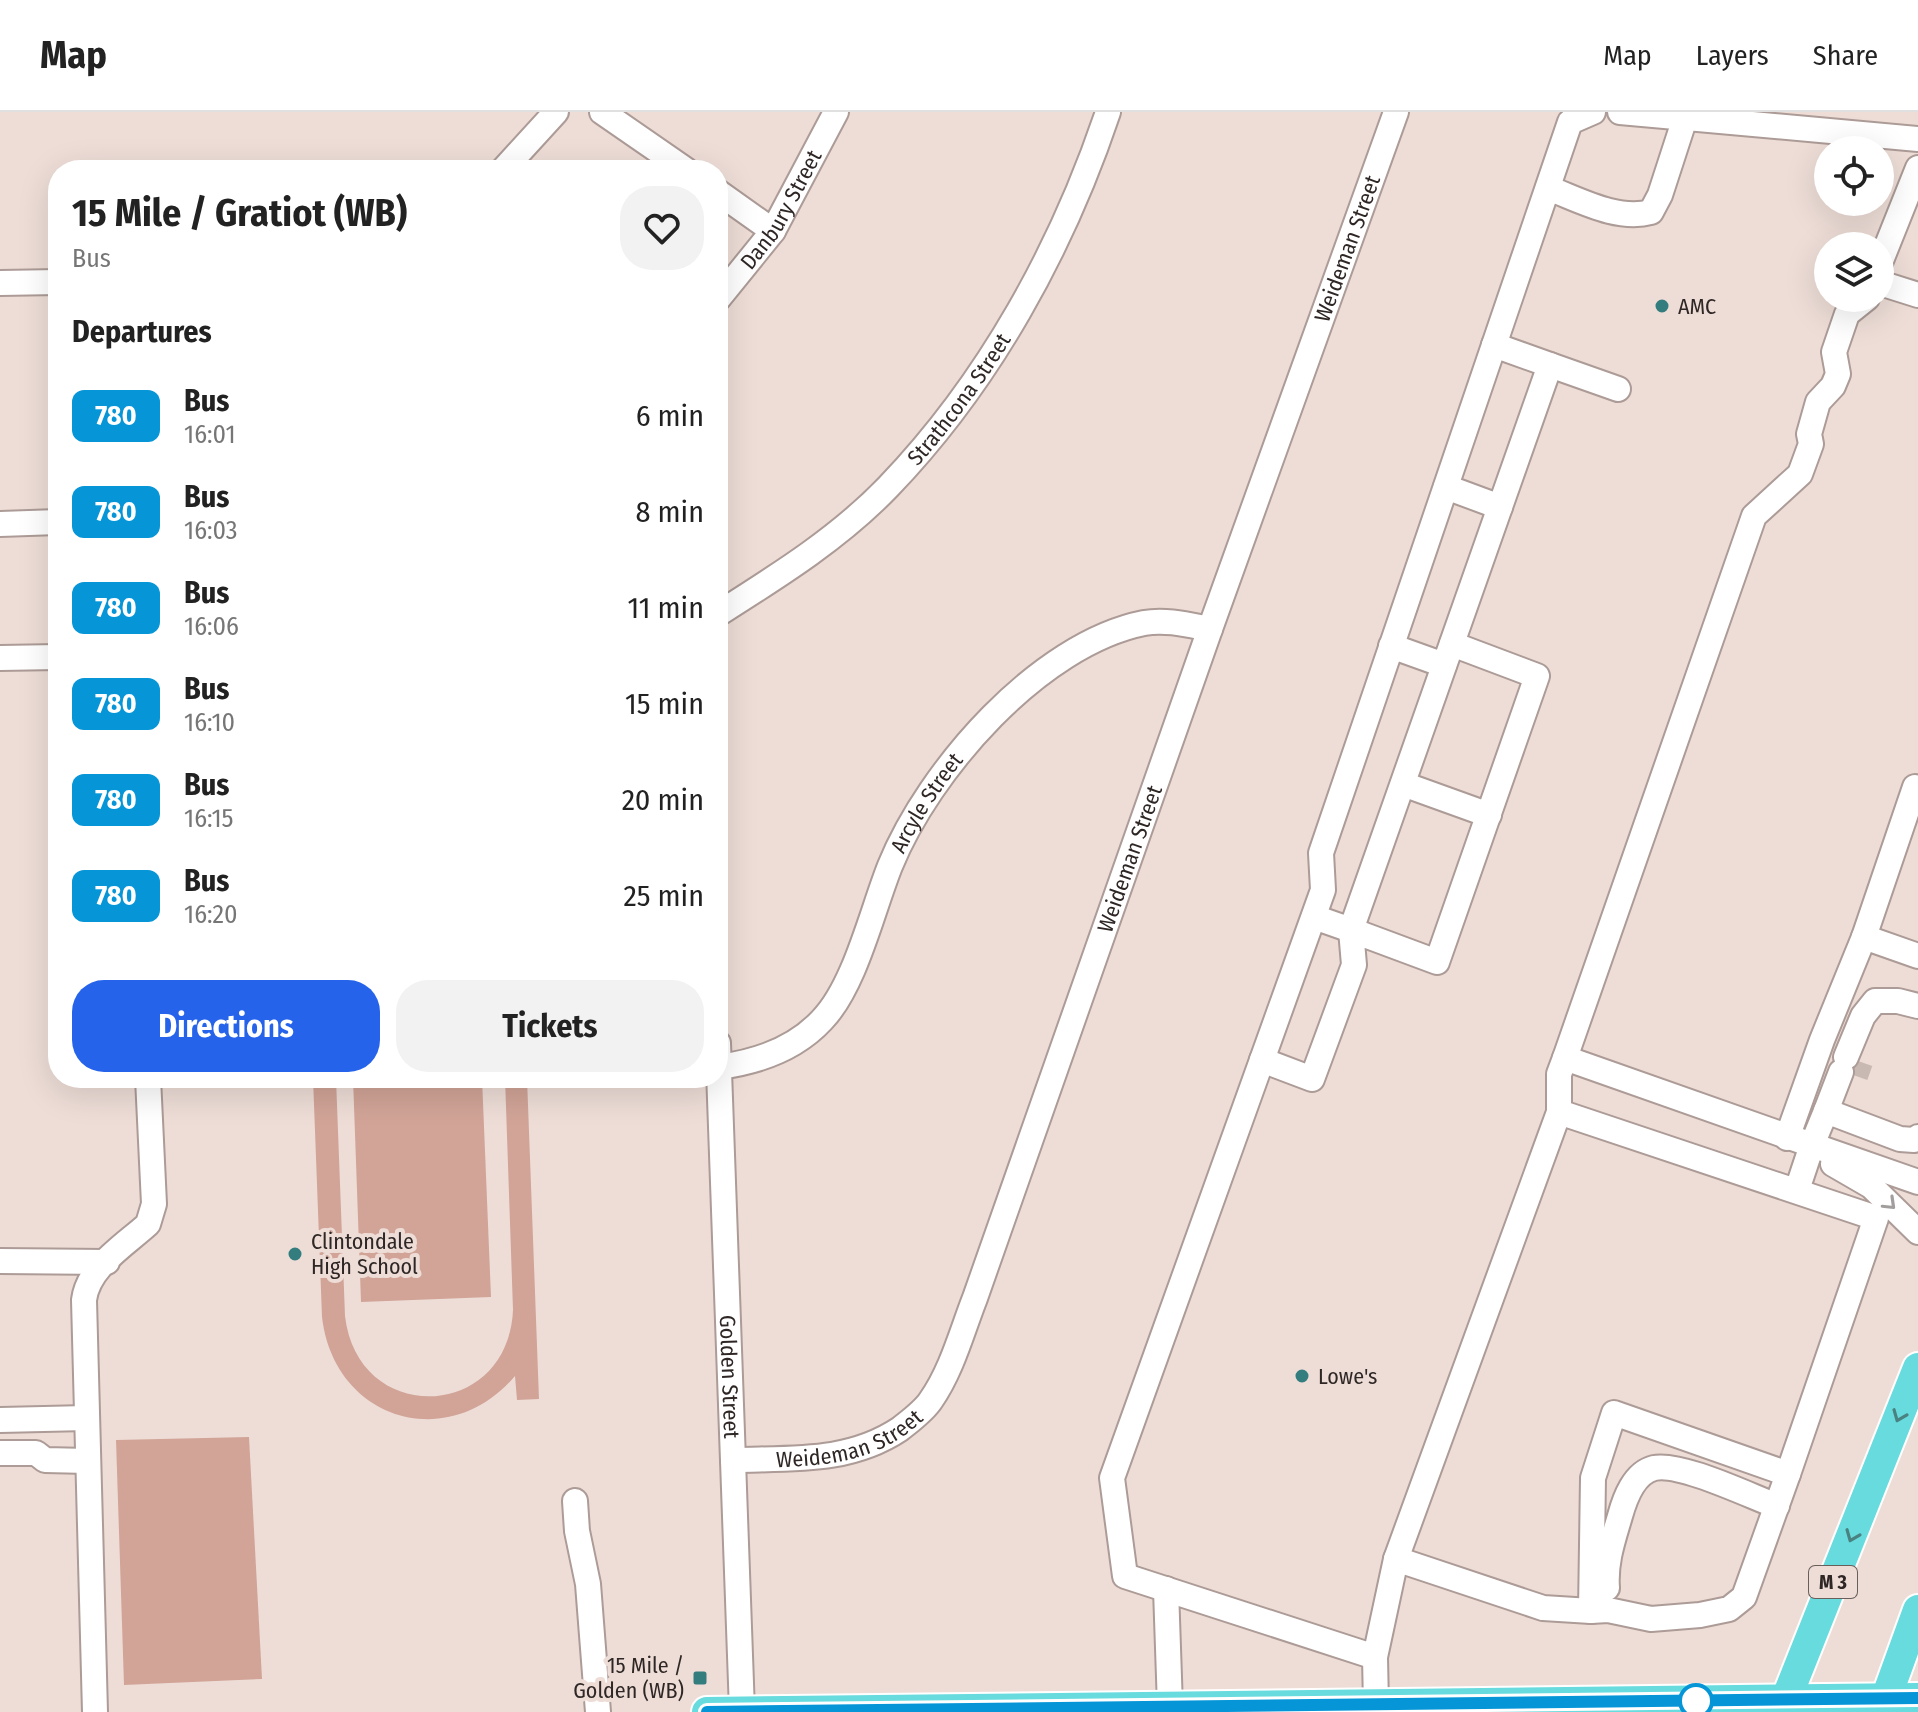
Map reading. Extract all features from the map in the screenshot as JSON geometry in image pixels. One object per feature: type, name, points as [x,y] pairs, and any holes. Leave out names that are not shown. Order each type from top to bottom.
[{"type":"main road","name":"M 3","points":[[1784,1706],[1918,1368]]},
{"type":"main road","points":[[1883,1706],[1918,1610]]},
{"type":"main road","points":[[707,1712],[1232,1709],[1376,1705],[1538,1708],[1883,1706],[1918,1698]]},
{"type":"street","points":[[512,160],[556,112]]},
{"type":"street","points":[[602,112],[672,160]]},
{"type":"street","name":"Danbury Street","points":[[728,287],[773,231],[836,112]]},
{"type":"street","name":"Strathcona Street","points":[[728,608],[793,567],[838,532],[887,487],[943,423],[1008,330],[1045,263],[1076,199],[1108,112]]},
{"type":"street","name":"Weideman Street","points":[[733,1460],[847,1454],[879,1442],[930,1402],[943,1378],[975,1298],[1396,112]]},
{"type":"street","points":[[1375,1657],[1125,1576],[1112,1478],[1314,917],[1323,890],[1321,853],[1570,122],[1593,112]]},
{"type":"street","points":[[1620,112],[1918,139]]},
{"type":"street","points":[[1548,188],[1620,214],[1635,216],[1651,212],[1660,195],[1685,118]]},
{"type":"street","points":[[1892,232],[1918,168]]},
{"type":"street","points":[[728,199],[773,231]]},
{"type":"street","points":[[0,283],[48,282]]},
{"type":"street","points":[[1894,287],[1918,295]]},
{"type":"street","points":[[1376,1705],[1375,1657],[1396,1559],[1559,1112],[1559,1074],[1754,516],[1800,474],[1811,444],[1809,434],[1818,402],[1833,386],[1838,374],[1834,352],[1850,312]]},
{"type":"street","points":[[1494,345],[1618,389]]},
{"type":"street","points":[[1262,1060],[1312,1079],[1354,965],[1351,930],[1550,365]]},
{"type":"street","points":[[1446,487],[1500,507]]},
{"type":"street","points":[[0,524],[48,522]]},
{"type":"street","name":"Arcyle Street","points":[[728,1065],[761,1058],[796,1042],[823,1019],[841,993],[890,866],[923,802],[942,774],[994,715],[1035,679],[1077,650],[1115,632],[1147,623],[1175,622],[1210,629]]},
{"type":"street","points":[[1314,917],[1437,962],[1537,676],[1448,654],[1391,646]]},
{"type":"street","points":[[0,658],[48,657]]},
{"type":"street","points":[[1403,784],[1489,815]]},
{"type":"street","points":[[1787,1138],[1864,937],[1915,787],[1918,788]]},
{"type":"street","points":[[1864,937],[1918,956]]},
{"type":"street","points":[[1843,988],[1875,1001],[1898,1001],[1918,1006]]},
{"type":"street","points":[[1797,1190],[1863,1016],[1875,1001]]},
{"type":"street","points":[[1565,1058],[1787,1138],[1871,1186],[1918,1232]]},
{"type":"street","points":[[95,1712],[84,1300],[86,1287],[95,1273],[148,1224],[153,1215],[148,1088]]},
{"type":"street","name":"Golden Street","points":[[720,1088],[742,1711]]},
{"type":"street","points":[[1826,1111],[1900,1139],[1914,1140],[1918,1137]]},
{"type":"street","points":[[1396,1559],[1543,1608],[1600,1610],[1651,1619],[1729,1609],[1744,1597],[1876,1218],[1559,1112]]},
{"type":"street","points":[[1810,1151],[1918,1182]]},
{"type":"street","points":[[0,1261],[107,1262]]},
{"type":"street","points":[[1600,1610],[1593,1478],[1614,1413],[1788,1474]]},
{"type":"street","points":[[0,1420],[87,1418]]},
{"type":"street","points":[[0,1453],[36,1453],[45,1460],[88,1461]]},
{"type":"street","points":[[0,1469],[38,1469],[45,1460]]},
{"type":"street","points":[[1600,1610],[1607,1561],[1625,1496],[1643,1473],[1655,1468],[1678,1468],[1777,1506]]},
{"type":"street","points":[[575,1501],[577,1531],[588,1584],[598,1712]]},
{"type":"street","points":[[1166,1589],[1170,1707]]},
{"type":"shaded area","points":[[313,1088],[336,1088],[345,1316],[356,1352],[376,1378],[403,1392],[432,1396],[461,1390],[486,1373],[505,1347],[513,1310],[505,1088],[527,1088],[539,1399],[517,1400],[515,1376],[488,1400],[458,1415],[428,1419],[398,1415],[371,1402],[348,1381],[331,1352],[322,1317]]},
{"type":"shaded area","points":[[353,1088],[482,1088],[491,1297],[361,1302]]},
{"type":"shaded area","points":[[249,1437],[262,1679],[124,1685],[116,1440]]},
{"type":"tunnel","points":[[1856,1076],[1861,1062]]},
{"type":"bus line","name":"780","points":[[707,1712],[1918,1698]]},
{"type":"place","name":"AMC","points":[[1662,306]]},
{"type":"place","name":"Clintondale High School","points":[[295,1254]]},
{"type":"place","name":"Lowe's","points":[[1302,1376]]},
{"type":"place","name":"15 Mile / Golden (WB)","points":[[700,1678]]}]
